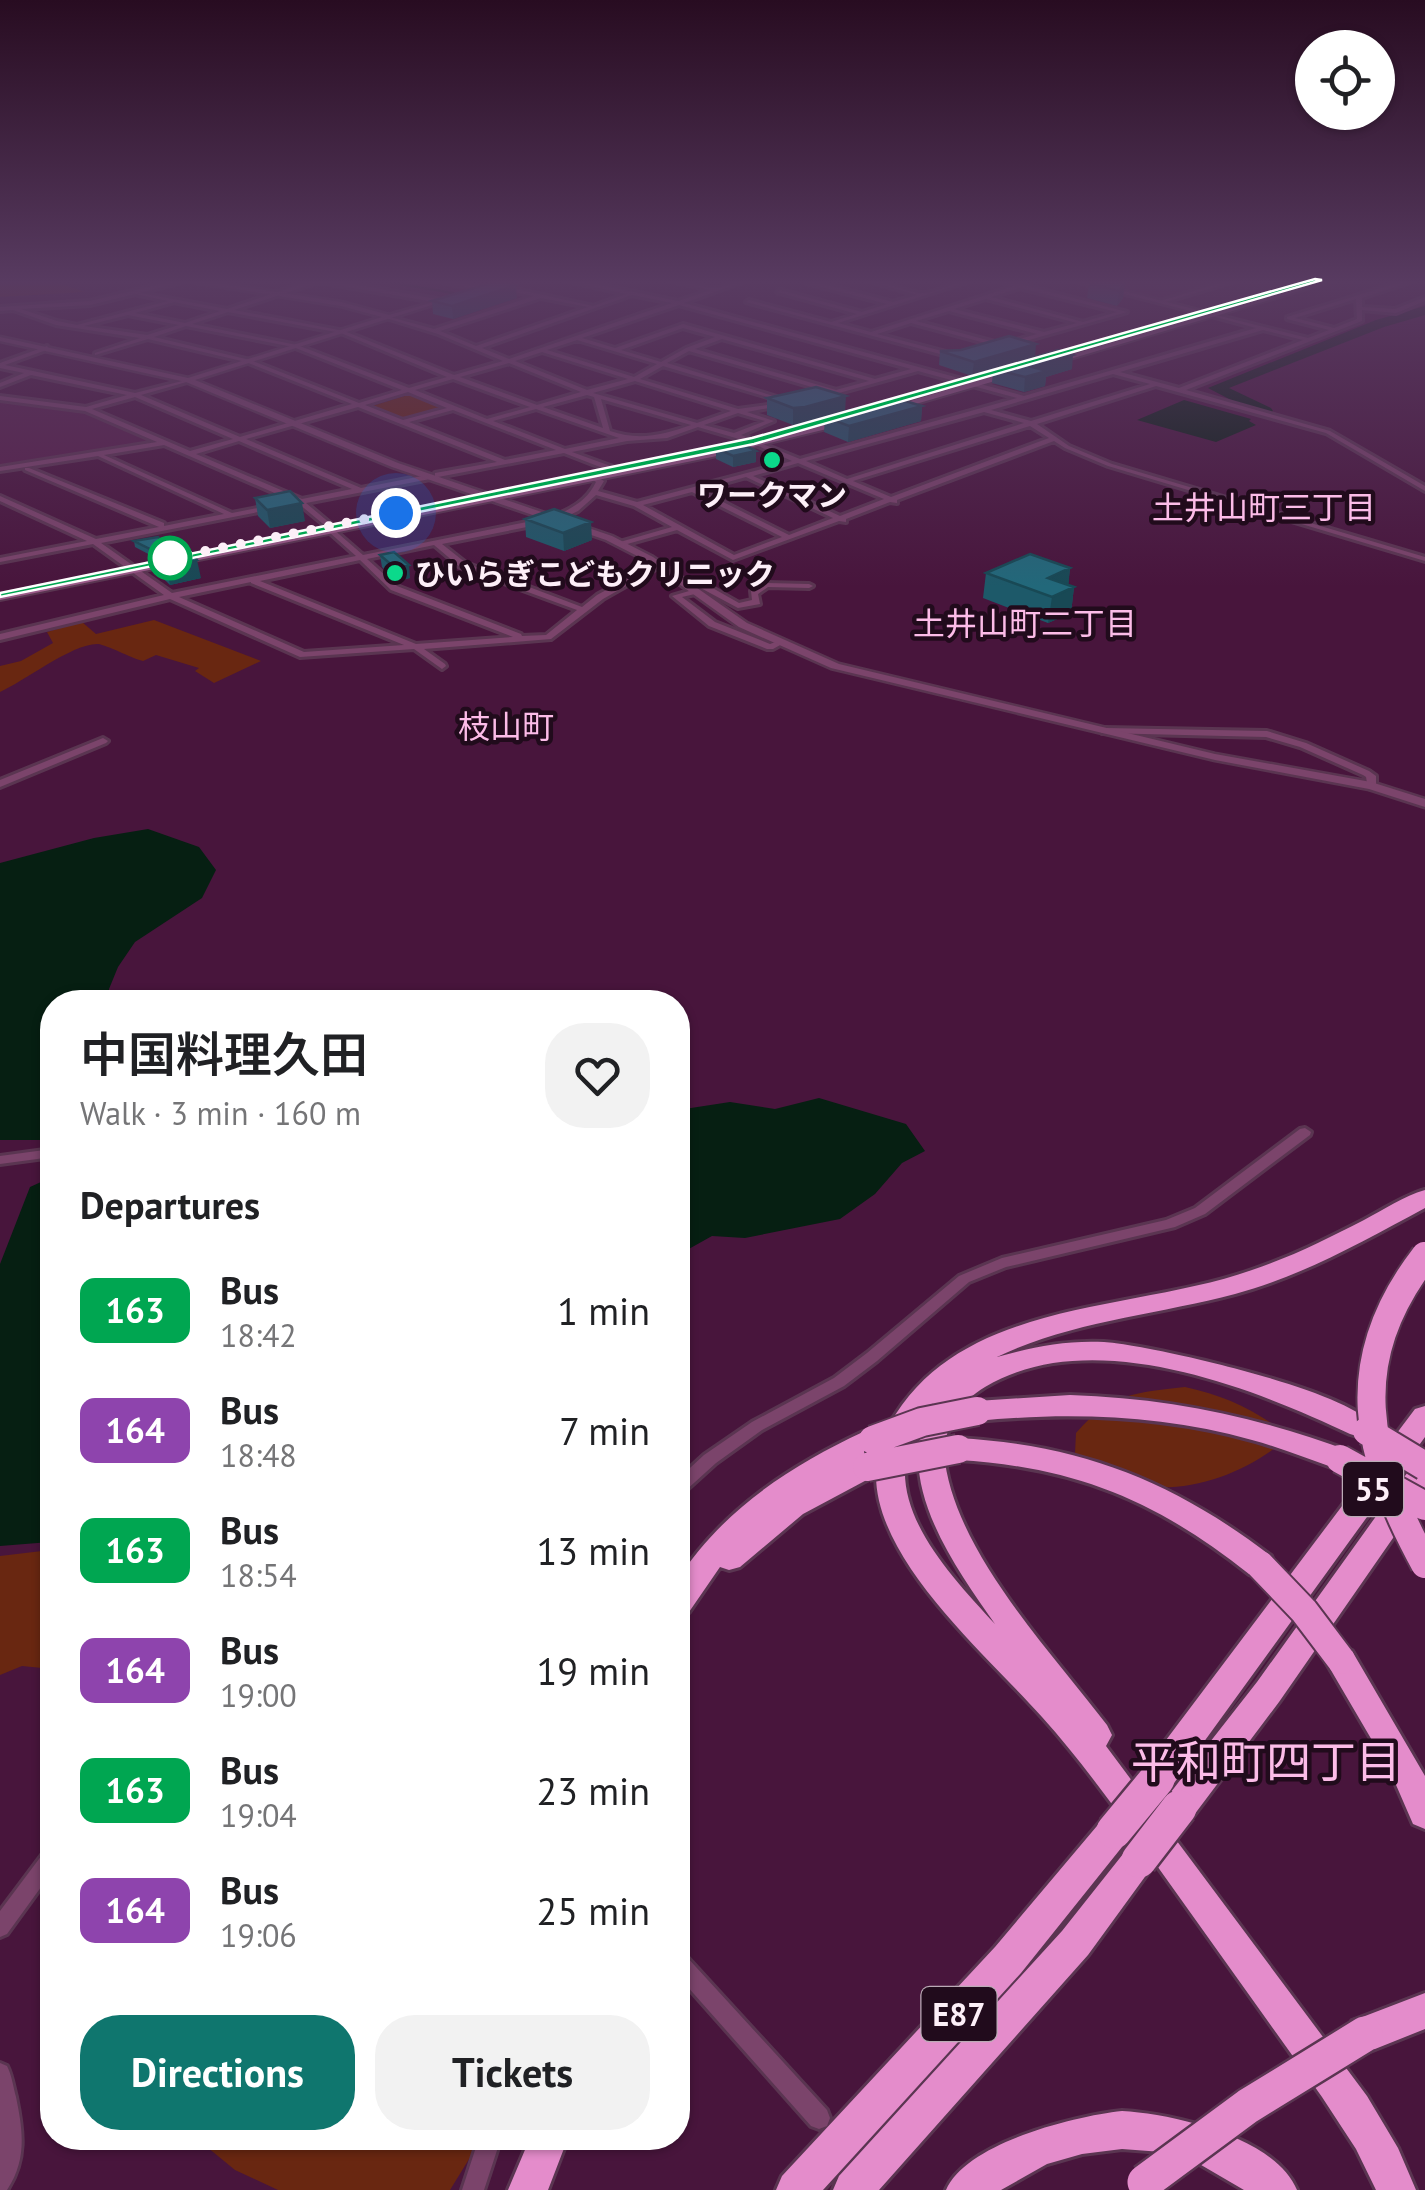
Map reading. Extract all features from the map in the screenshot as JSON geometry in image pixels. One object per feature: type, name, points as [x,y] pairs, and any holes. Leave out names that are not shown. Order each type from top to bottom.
[{"type":"highway","points":[[1396,2190],[1358,2117],[1084,1741],[958,1602],[918,1549],[894,1504],[889,1478],[892,1449],[922,1397],[942,1378],[996,1346],[1074,1319],[1242,1283],[1329,1247],[1425,1198]]},
{"type":"highway","points":[[1425,1256],[1404,1282],[1382,1322],[1374,1346],[1369,1399],[1378,1458],[1390,1494],[1425,1564]]},
{"type":"highway","points":[[1181,1873],[1175,1848],[948,1524],[930,1461],[934,1426],[953,1396],[982,1374],[1024,1358],[1087,1353],[1134,1356],[1219,1371],[1265,1384],[1360,1426],[1425,1468]]},
{"type":"highway","points":[[690,1599],[785,1509],[922,1422],[977,1411],[1082,1403],[1172,1410],[1267,1433],[1340,1459],[1425,1506]]},
{"type":"highway","name":"55","points":[[1320,1561],[1425,1416]]},
{"type":"highway","points":[[690,1581],[754,1512],[817,1468],[870,1454],[958,1449],[1040,1456],[1122,1479],[1203,1520],[1260,1565],[1304,1611],[1341,1660],[1402,1762],[1425,1813]]},
{"type":"highway","name":"55","points":[[1350,1578],[1425,1468]]},
{"type":"highway","name":"E87","points":[[796,2190],[1008,1960],[1157,1779],[1320,1561]]},
{"type":"highway","name":"E87","points":[[853,2190],[1062,1958],[1350,1578]]},
{"type":"highway","points":[[1140,2186],[1248,2106],[1365,2034],[1425,2011]]},
{"type":"highway","points":[[966,2190],[1032,2147],[1072,2134],[1114,2129],[1164,2133],[1218,2148],[1278,2190]]},
{"type":"highway","points":[[528,2190],[543,2150]]},
{"type":"main road","points":[[0,595],[595,478],[756,442],[972,382]]},
{"type":"main road","points":[[491,497],[756,442]]},
{"type":"street","points":[[75,382],[134,395],[360,490]]},
{"type":"street","points":[[86,409],[178,382]]},
{"type":"street","points":[[202,382],[432,476],[623,544],[743,625],[778,644],[862,674],[1215,757],[1371,786],[1425,803]]},
{"type":"street","points":[[301,382],[504,462]]},
{"type":"street","points":[[388,382],[613,470]]},
{"type":"street","points":[[192,453],[439,382]]},
{"type":"street","points":[[465,382],[626,439]]},
{"type":"street","points":[[561,382],[736,434],[894,501]]},
{"type":"street","points":[[486,421],[623,382]]},
{"type":"street","points":[[645,382],[770,421],[736,434]]},
{"type":"street","points":[[0,560],[626,439],[674,434],[737,411],[795,403],[726,382]]},
{"type":"street","points":[[802,382],[836,392]]},
{"type":"street","points":[[808,399],[871,382]]},
{"type":"street","points":[[966,382],[1023,398]]},
{"type":"street","points":[[636,504],[1076,382]]},
{"type":"street","points":[[1151,382],[1328,432],[1425,489]]},
{"type":"street","points":[[1181,390],[1201,382]]},
{"type":"street","points":[[846,481],[1158,384]]},
{"type":"street","points":[[598,396],[607,432]]},
{"type":"street","points":[[0,398],[86,409],[300,501],[394,588],[524,638]]},
{"type":"street","points":[[673,416],[710,402]]},
{"type":"street","points":[[402,422],[453,408]]},
{"type":"street","points":[[984,410],[1031,423],[1078,453],[1129,471],[1425,560]]},
{"type":"street","points":[[596,493],[636,504],[733,558],[1054,439]]},
{"type":"street","points":[[0,469],[25,468],[167,442]]},
{"type":"street","points":[[98,454],[231,514]]},
{"type":"street","points":[[25,468],[163,526]]},
{"type":"street","points":[[746,475],[843,520]]},
{"type":"street","points":[[0,637],[170,596],[554,519],[572,512],[596,493],[600,481],[595,478]]},
{"type":"street","points":[[692,489],[789,538]]},
{"type":"street","points":[[0,498],[92,540],[170,596],[303,655],[548,637],[584,610],[659,565]]},
{"type":"street","points":[[623,544],[678,527]]},
{"type":"street","points":[[436,542],[463,565],[584,610]]},
{"type":"street","points":[[0,552],[11,558]]},
{"type":"street","points":[[252,580],[416,647],[442,666]]},
{"type":"street","points":[[778,644],[770,647],[728,632],[676,596],[699,584],[738,606],[757,602],[754,593],[766,585],[809,586]]},
{"type":"street","points":[[1104,731],[1250,732],[1284,737],[1366,773],[1373,780],[1371,786]]},
{"type":"street","points":[[0,784],[103,741]]},
{"type":"street","points":[[690,1477],[757,1426],[839,1382],[964,1279],[1002,1262],[1185,1218],[1200,1211],[1305,1132]]},
{"type":"street","points":[[0,1160],[40,1155]]},
{"type":"street","points":[[0,1927],[40,1873]]},
{"type":"street","points":[[690,1975],[819,2118]]},
{"type":"street","points":[[0,2073],[13,2146],[10,2168],[0,2182]]},
{"type":"street","points":[[473,2190],[486,2150]]},
{"type":"shaded area","points":[[411,394],[447,408],[403,420],[369,407]]},
{"type":"shaded area","points":[[0,400],[82,411],[157,440],[29,465],[0,466]]},
{"type":"shaded area","points":[[1184,400],[1251,419],[1256,425],[1216,442],[1137,420]]},
{"type":"shaded area","points":[[154,620],[261,661],[214,683],[195,671],[199,668],[156,655],[143,661],[98,644],[88,645],[0,692],[0,666],[21,661],[53,643],[47,632],[82,622],[96,634]]},
{"type":"shaded area","points":[[148,829],[199,847],[216,870],[202,898],[135,942],[118,967],[109,990],[40,990],[40,1140],[0,1140],[0,863],[94,838]]},
{"type":"shaded area","points":[[819,1098],[906,1124],[925,1151],[902,1163],[875,1194],[840,1219],[745,1238],[712,1236],[690,1248],[690,1108],[730,1102],[775,1109]]},
{"type":"shaded area","points":[[40,1182],[40,1543],[0,1546],[0,1264],[30,1187]]},
{"type":"shaded area","points":[[1185,1387],[1233,1402],[1277,1427],[1275,1448],[1219,1478],[1177,1487],[1135,1485],[1114,1479],[1075,1453],[1076,1433],[1112,1402]]},
{"type":"shaded area","points":[[40,1551],[40,1668],[22,1666],[0,1675],[0,1556]]},
{"type":"shaded area","points":[[211,2150],[475,2150],[450,2190],[278,2190],[235,2170]]},
{"type":"building","points":[[816,387],[846,396],[793,408],[767,398]]},
{"type":"building","points":[[895,398],[922,406],[849,426],[825,417]]},
{"type":"building","points":[[740,443],[756,451],[733,456],[716,448]]},
{"type":"building","points":[[290,491],[302,503],[267,510],[255,498]]},
{"type":"building","points":[[554,509],[591,522],[563,533],[525,519]]},
{"type":"building","points":[[158,537],[169,550],[156,552],[134,541]]},
{"type":"building","points":[[186,547],[197,560],[166,566],[153,554]]},
{"type":"building","points":[[394,552],[409,565],[395,568],[380,555]]},
{"type":"building","points":[[1030,554],[1070,568],[1048,578],[1074,587],[1052,597],[986,573]]},
{"type":"waterway","points":[[1231,382],[1216,388],[1265,411],[1261,413]]},
{"type":"tunnel","points":[[819,2118],[855,2154],[875,2190]]},
{"type":"bus line","name":"163","points":[[0,593],[754,441],[964,382]]},
{"type":"place","name":"ワークマン","points":[[772,460]]},
{"type":"place","name":"ひいらぎこどもクリニック","points":[[395,573]]},
{"type":"district","name":"土井山町三丁目","points":[[1264,507]]},
{"type":"district","name":"土井山町二丁目","points":[[1025,623]]},
{"type":"district","name":"枝山町","points":[[506,726]]},
{"type":"district","name":"平和町四丁目","points":[[1266,1761]]},
{"type":"route","points":[[170,558],[396,513]]}]
